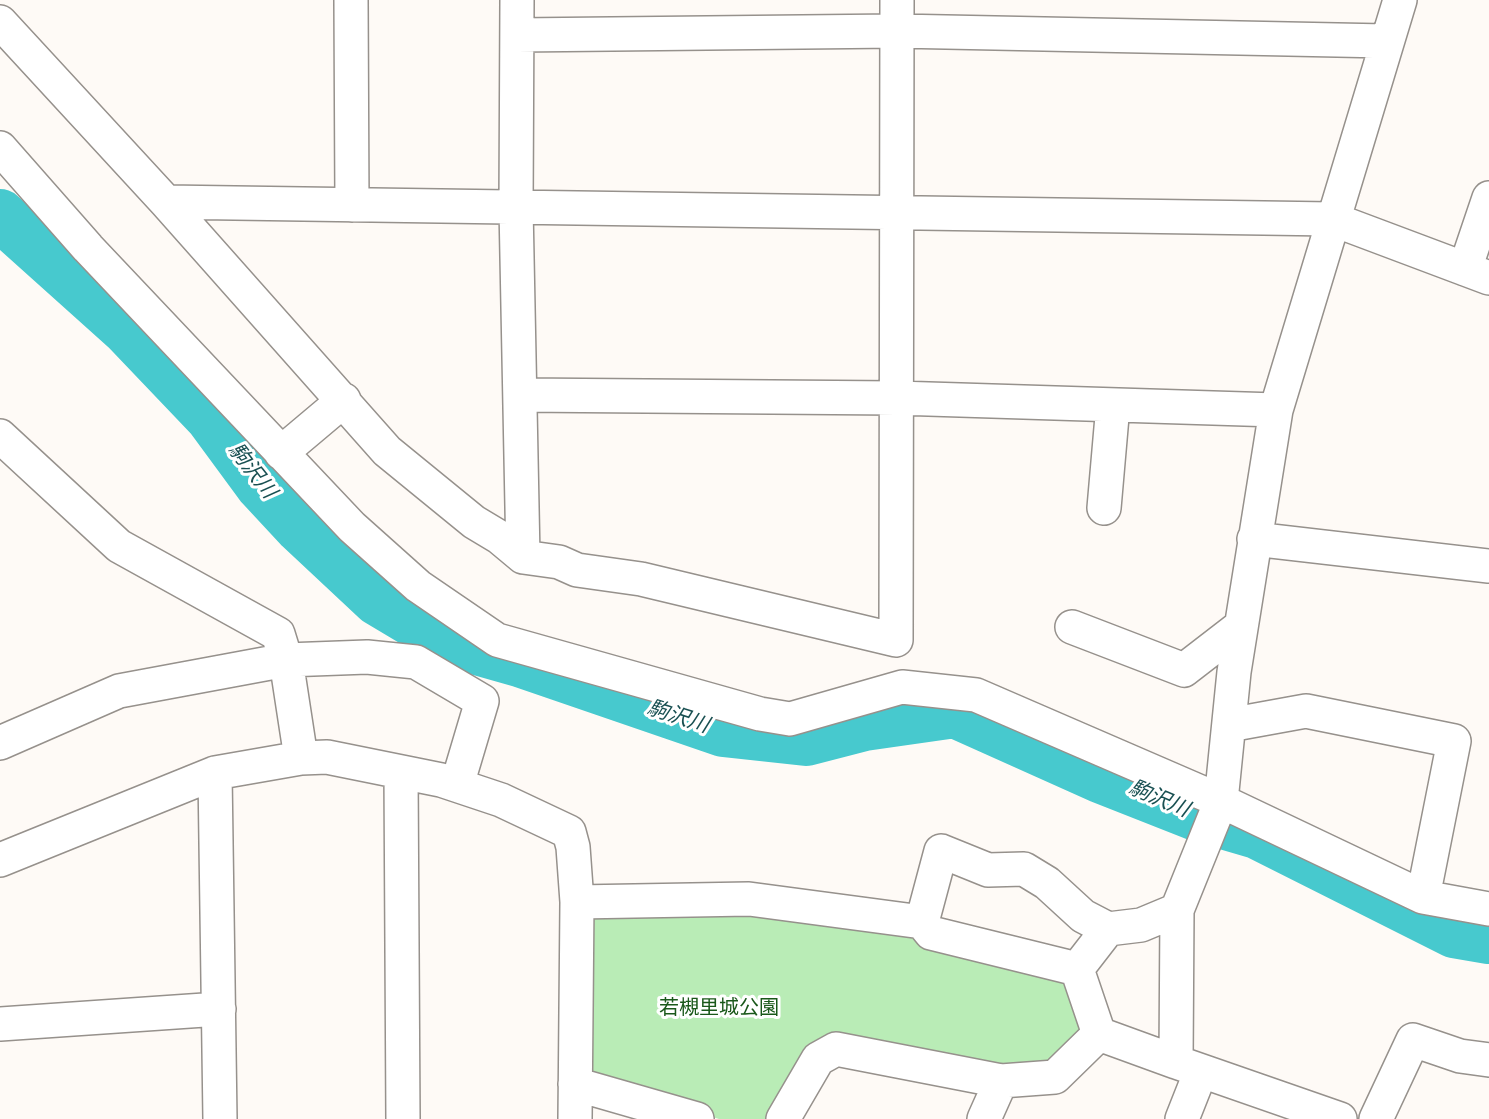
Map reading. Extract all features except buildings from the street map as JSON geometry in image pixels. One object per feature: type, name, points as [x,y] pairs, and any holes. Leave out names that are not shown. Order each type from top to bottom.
[{"type":"street","points":[[351,0],[352,205]]},
{"type":"street","points":[[517,0],[516,207],[523,557]]},
{"type":"street","points":[[1182,1119],[1188,1066],[1177,910],[1221,801],[1234,672],[1276,410],[1400,0]]},
{"type":"street","points":[[517,35],[897,15],[1386,41]]},
{"type":"street","points":[[897,15],[896,640],[903,666],[902,687]]},
{"type":"street","points":[[0,22],[166,202],[387,451],[474,522],[500,537],[523,557],[559,562],[577,570],[641,579],[896,640]]},
{"type":"street","points":[[0,148],[87,248],[352,527],[418,586],[497,640],[760,714],[790,719],[902,687],[976,695],[1221,801],[1423,897],[1489,909]]},
{"type":"street","points":[[166,202],[896,215],[1332,219],[1477,273],[1489,198]]},
{"type":"street","points":[[520,395],[897,398],[1276,410]]},
{"type":"street","points":[[281,453],[344,400]]},
{"type":"street","points":[[1104,508],[1113,405]]},
{"type":"street","points":[[0,436],[119,546],[278,634],[286,660],[301,758]]},
{"type":"street","points":[[1254,539],[1489,566]]},
{"type":"street","points":[[1072,627],[1184,670],[1241,627]]},
{"type":"street","points":[[0,743],[119,691],[286,660],[367,657],[416,662],[482,701],[457,785]]},
{"type":"street","points":[[1229,725],[1306,711],[1454,741],[1423,897]]},
{"type":"street","points":[[0,860],[215,773],[301,758],[327,757],[482,792],[569,832],[573,847],[577,902],[575,1119]]},
{"type":"street","points":[[401,772],[404,1119]]},
{"type":"street","points":[[215,773],[220,1119]]},
{"type":"street","points":[[922,922],[941,850],[988,870],[1024,869],[1047,883],[1083,916],[1108,929],[1142,925],[1177,910]]},
{"type":"street","points":[[577,902],[749,899],[922,922],[930,933],[1077,969]]},
{"type":"street","points":[[1077,969],[1108,929]]},
{"type":"street","points":[[1077,969],[1099,1034]]},
{"type":"street","points":[[0,1024],[219,1009]]},
{"type":"street","points":[[1099,1034],[1340,1119]]},
{"type":"street","points":[[783,1119],[818,1059],[836,1049],[1001,1081],[1054,1077],[1099,1034]]},
{"type":"street","points":[[1376,1119],[1413,1040],[1460,1056],[1489,1060]]},
{"type":"street","points":[[984,1119],[1001,1081]]},
{"type":"street","points":[[574,1084],[697,1119]]},
{"type":"green space","name":"若槻里城公園","points":[[589,902],[751,902],[1077,969],[1092,1023],[1058,1067],[996,1073],[823,1040],[781,1119],[719,1119],[587,1079]]},
{"type":"waterway","name":"駒沢川","points":[[0,215],[128,330],[211,417],[261,485],[300,527],[378,600],[445,640],[519,661],[723,731],[806,740],[864,725],[955,712],[1100,777],[1199,816],[1257,833],[1454,932],[1489,938]]}]
